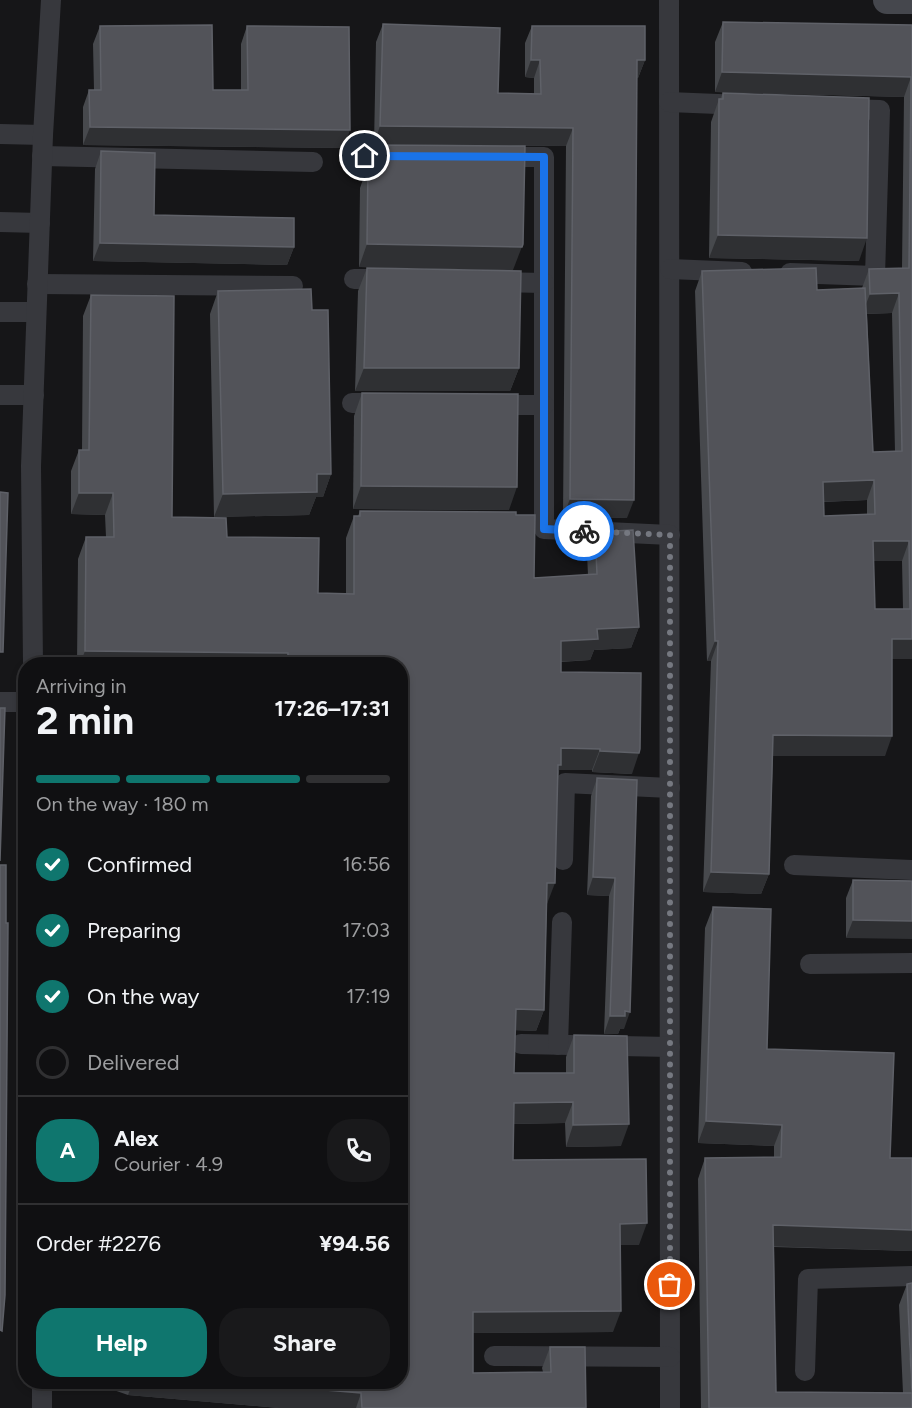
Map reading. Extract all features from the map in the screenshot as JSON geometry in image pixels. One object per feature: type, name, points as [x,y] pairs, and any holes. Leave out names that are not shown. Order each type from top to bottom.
[{"type":"street","points":[[33,657],[31,466],[42,156],[51,0]]},
{"type":"street","points":[[669,0],[670,1408]]},
{"type":"street","points":[[887,0],[912,0]]},
{"type":"street","points":[[669,102],[763,106]]},
{"type":"street","points":[[670,269],[875,276],[880,110],[821,108]]},
{"type":"street","points":[[0,134],[43,135]]},
{"type":"street","points":[[42,156],[313,162]]},
{"type":"street","points":[[365,156],[424,156]]},
{"type":"street","points":[[484,157],[544,157],[544,529],[670,535]]},
{"type":"street","points":[[0,222],[40,223]]},
{"type":"street","points":[[354,279],[413,280]]},
{"type":"street","points":[[472,281],[544,283]]},
{"type":"street","points":[[38,284],[293,286]]},
{"type":"street","points":[[0,312],[36,312]]},
{"type":"street","points":[[0,395],[34,395]]},
{"type":"street","points":[[352,403],[408,404]]},
{"type":"street","points":[[476,404],[544,405]]},
{"type":"street","points":[[521,522],[544,522]]},
{"type":"street","points":[[0,702],[18,702]]},
{"type":"street","points":[[562,860],[565,783],[670,788]]},
{"type":"street","points":[[794,865],[912,870]]},
{"type":"street","points":[[558,1045],[562,922]]},
{"type":"street","points":[[810,964],[912,963]]},
{"type":"street","points":[[521,1044],[670,1047]]},
{"type":"street","points":[[805,1371],[808,1279],[912,1276]]},
{"type":"street","points":[[494,1356],[670,1357]]},
{"type":"street","points":[[42,1389],[42,1408]]},
{"type":"building","points":[[723,22],[912,25],[912,639],[892,639],[892,736],[773,735],[769,874],[711,872],[718,641],[715,641],[702,271],[816,268],[817,290],[865,288],[873,452],[902,451],[899,293],[870,294],[869,269],[909,268],[911,77],[722,72]],"holes":[[[874,480],[875,514],[824,516],[823,482]],[[873,541],[909,541],[910,609],[875,609]]]},
{"type":"building","points":[[383,24],[500,28],[498,93],[541,94],[540,60],[531,60],[532,26],[645,26],[645,60],[637,60],[634,500],[570,499],[573,128],[380,126]]},
{"type":"building","points":[[212,25],[213,90],[248,90],[247,26],[349,27],[350,130],[90,127],[89,90],[101,90],[100,26]]},
{"type":"building","points":[[723,93],[869,98],[867,238],[718,235],[719,99],[723,99]]},
{"type":"building","points":[[382,145],[525,146],[522,247],[367,244],[368,165],[381,165]]},
{"type":"building","points":[[101,151],[155,153],[154,215],[294,218],[294,247],[100,243]]},
{"type":"building","points":[[367,268],[521,271],[519,368],[364,368]]},
{"type":"building","points":[[311,289],[312,310],[328,310],[331,474],[317,474],[317,492],[223,494],[218,291]]},
{"type":"building","points":[[91,295],[174,296],[172,517],[226,518],[227,537],[319,538],[318,593],[354,594],[354,516],[360,516],[360,511],[516,512],[516,515],[535,515],[534,578],[597,574],[595,532],[633,530],[639,627],[597,629],[598,639],[561,641],[561,672],[641,673],[640,749],[639,753],[561,748],[561,765],[558,765],[555,883],[547,883],[544,1010],[516,1009],[514,1073],[574,1073],[574,1035],[627,1036],[629,1124],[573,1125],[573,1102],[514,1103],[513,1160],[646,1159],[647,1223],[620,1224],[621,1311],[473,1312],[473,1373],[551,1372],[550,1347],[585,1347],[586,1408],[362,1408],[361,1393],[313,1389],[408,1389],[408,657],[288,657],[288,653],[85,651],[86,537],[114,537],[113,493],[79,493],[79,450],[89,450]]},
{"type":"building","points":[[362,393],[518,394],[517,487],[361,486]]},
{"type":"building","points":[[0,492],[8,493],[3,652],[0,652]]},
{"type":"building","points":[[0,708],[5,708],[0,861]]},
{"type":"building","points":[[597,778],[637,780],[630,1012],[625,1011],[625,1016],[610,1016],[615,878],[593,877]]},
{"type":"building","points":[[0,865],[6,865],[6,923],[8,923],[5,1295],[2,1331],[0,1330]]},
{"type":"building","points":[[853,880],[912,881],[912,921],[853,920]]},
{"type":"building","points":[[713,907],[771,909],[767,1049],[894,1053],[890,1158],[912,1158],[912,1230],[773,1225],[776,1392],[912,1393],[912,1408],[709,1408],[705,1158],[781,1157],[782,1125],[706,1121]]},
{"type":"building","points":[[912,1283],[912,1393],[907,1284]]},
{"type":"way so far","points":[[584,531],[670,535],[670,1285]]},
{"type":"route","points":[[365,156],[544,157],[544,529],[584,531]]}]
